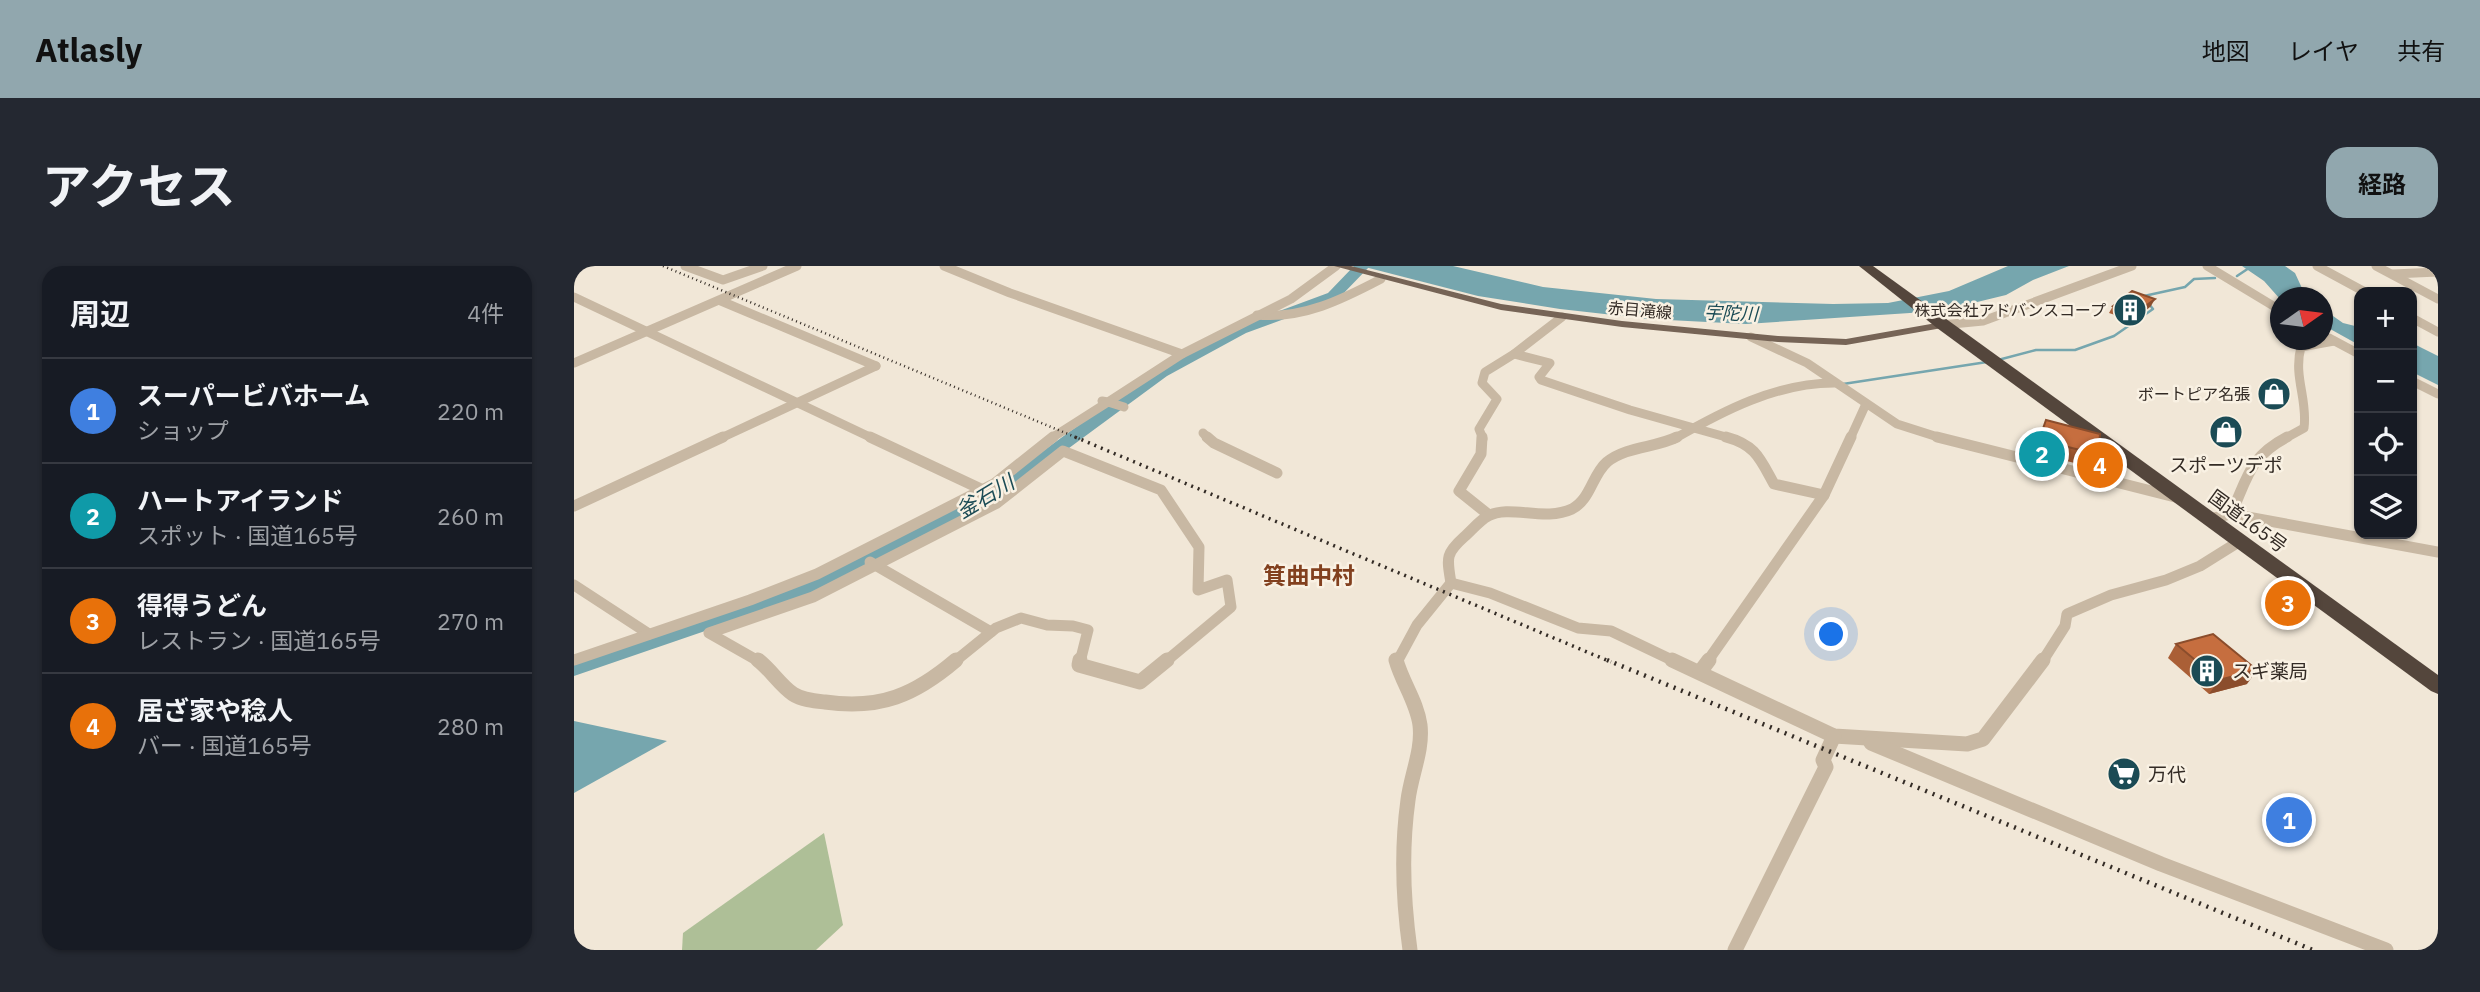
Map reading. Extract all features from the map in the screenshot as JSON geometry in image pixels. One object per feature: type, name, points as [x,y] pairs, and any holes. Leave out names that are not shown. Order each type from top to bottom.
[{"type":"highway","name":"国道165号","points":[[1867,267],[1939,323],[2438,686]]},
{"type":"main road","name":"赤目滝線","points":[[1338,266],[1381,279],[1501,307],[1562,317],[1751,337],[1846,342],[1939,323]]},
{"type":"street","points":[[685,266],[723,280],[760,266]]},
{"type":"street","points":[[574,363],[797,266]]},
{"type":"street","points":[[944,266],[1010,293],[1182,354]]},
{"type":"street","points":[[574,660],[866,559],[997,503],[1063,451],[1161,490],[1171,500],[1200,550],[1198,590],[1227,580],[1231,607],[1140,682],[1079,665],[1088,630],[1081,626],[1046,625],[1020,618],[991,632],[939,676],[918,690],[887,699],[849,705],[795,696],[762,662],[709,633],[813,597],[866,559],[1009,473],[1044,443],[1116,405],[1182,354],[1262,316],[1338,266]]},
{"type":"street","points":[[1939,323],[1983,321],[2132,266]]},
{"type":"street","points":[[2207,266],[2270,304]]},
{"type":"street","points":[[2317,266],[2355,287]]},
{"type":"street","points":[[2376,266],[2438,299]]},
{"type":"street","points":[[2391,274],[2438,271]]},
{"type":"street","points":[[1262,316],[1280,318],[1344,297],[1381,279]]},
{"type":"street","points":[[574,297],[983,490]]},
{"type":"street","points":[[574,506],[876,366],[721,301]]},
{"type":"street","points":[[1489,514],[1460,491],[1470,470],[1481,459],[1483,440],[1479,429],[1497,399],[1482,383],[1483,377],[1485,372],[1514,354],[1562,317]]},
{"type":"street","points":[[2417,321],[2438,332]]},
{"type":"street","points":[[1751,337],[1814,367],[1865,406],[1890,422],[1910,430],[2180,498]]},
{"type":"street","points":[[2231,514],[2257,457],[2268,447],[2304,428],[2306,416],[2295,373],[2301,347],[2334,341],[2354,351]]},
{"type":"street","points":[[1514,354],[1550,363],[1540,373],[1541,380],[1694,429],[1745,442],[1758,455],[1774,484],[1824,495]]},
{"type":"street","points":[[1410,950],[1402,871],[1408,798],[1420,726],[1411,691],[1398,670],[1396,659],[1417,625],[1451,583],[1447,561],[1450,549],[1489,514],[1514,512],[1551,516],[1574,508],[1584,500],[1606,463],[1640,446],[1674,439],[1719,413],[1789,387],[1834,383]]},
{"type":"street","points":[[2417,384],[2438,394]]},
{"type":"street","points":[[1068,422],[1102,401],[1116,405]]},
{"type":"street","points":[[1700,672],[1824,495],[1865,406]]},
{"type":"street","points":[[1203,433],[1214,443],[1277,473]]},
{"type":"street","points":[[2209,519],[2231,514],[2438,552]]},
{"type":"street","points":[[1451,583],[1490,593],[1578,628],[1611,631],[1835,736],[1967,744],[1983,739],[2034,673],[2065,626],[2067,614],[2111,595],[2166,580],[2200,566],[2240,541]]},
{"type":"street","points":[[866,559],[991,632]]},
{"type":"street","points":[[574,585],[649,634]]},
{"type":"street","points":[[1735,950],[1826,767],[1823,760],[1835,736]]},
{"type":"street","points":[[1861,739],[2161,864],[2386,950]]},
{"type":"green space","points":[[824,833],[843,925],[816,950],[682,950],[683,933]]},
{"type":"water","name":"宇陀川","points":[[1361,266],[1453,266],[1543,287],[1656,299],[1833,304],[1888,303],[1949,291],[2008,266],[2069,266],[2033,280],[2006,295],[1940,311],[1746,324],[1649,319],[1560,309],[1478,296]]},
{"type":"water","points":[[2242,266],[2285,266],[2295,273],[2301,287],[2270,288]]},
{"type":"water","points":[[2333,316],[2343,323],[2354,326],[2354,342],[2333,331]]},
{"type":"water","points":[[2417,346],[2438,356],[2438,385],[2417,374]]},
{"type":"water","points":[[574,721],[667,741],[574,793]]},
{"type":"building","points":[[2132,291],[2155,299],[2136,313],[2113,306]]},
{"type":"building","points":[[2046,420],[2100,434],[2099,446],[2112,450],[2113,458],[2039,440]]},
{"type":"building","points":[[2213,634],[2257,670],[2219,680],[2176,644]]},
{"type":"waterway","name":"釜石川","points":[[574,668],[791,594],[936,525],[999,491],[1161,373],[1241,330],[1333,296],[1346,285],[1353,273],[1363,266]]},
{"type":"waterway","points":[[2237,276],[2252,266]]},
{"type":"waterway","points":[[2144,296],[2185,287],[2194,279],[2215,278]]},
{"type":"waterway","points":[[1998,360],[2036,350],[2075,350],[2114,336],[2153,309],[2149,304]]},
{"type":"waterway","points":[[1843,384],[1987,362]]},
{"type":"railway","points":[[663,266],[1080,439]]},
{"type":"railway","points":[[1075,437],[1611,662]]},
{"type":"railway","points":[[1607,660],[2313,950]]},
{"type":"place","name":"株式会社アドバンスコープ","points":[[2130,310]]},
{"type":"place","name":"ボートピア名張","points":[[2274,394]]},
{"type":"place","name":"スポーツデポ","points":[[2226,432]]},
{"type":"place","name":"ハートアイランド","points":[[2042,454]]},
{"type":"place","name":"居ざ家や稔人","points":[[2100,465]]},
{"type":"place","name":"得得うどん","points":[[2288,603]]},
{"type":"place","name":"スギ薬局","points":[[2207,671]]},
{"type":"place","name":"万代","points":[[2124,774]]},
{"type":"place","name":"スーパービバホーム","points":[[2289,820]]},
{"type":"district","name":"箕曲中村","points":[[1309,575]]}]
